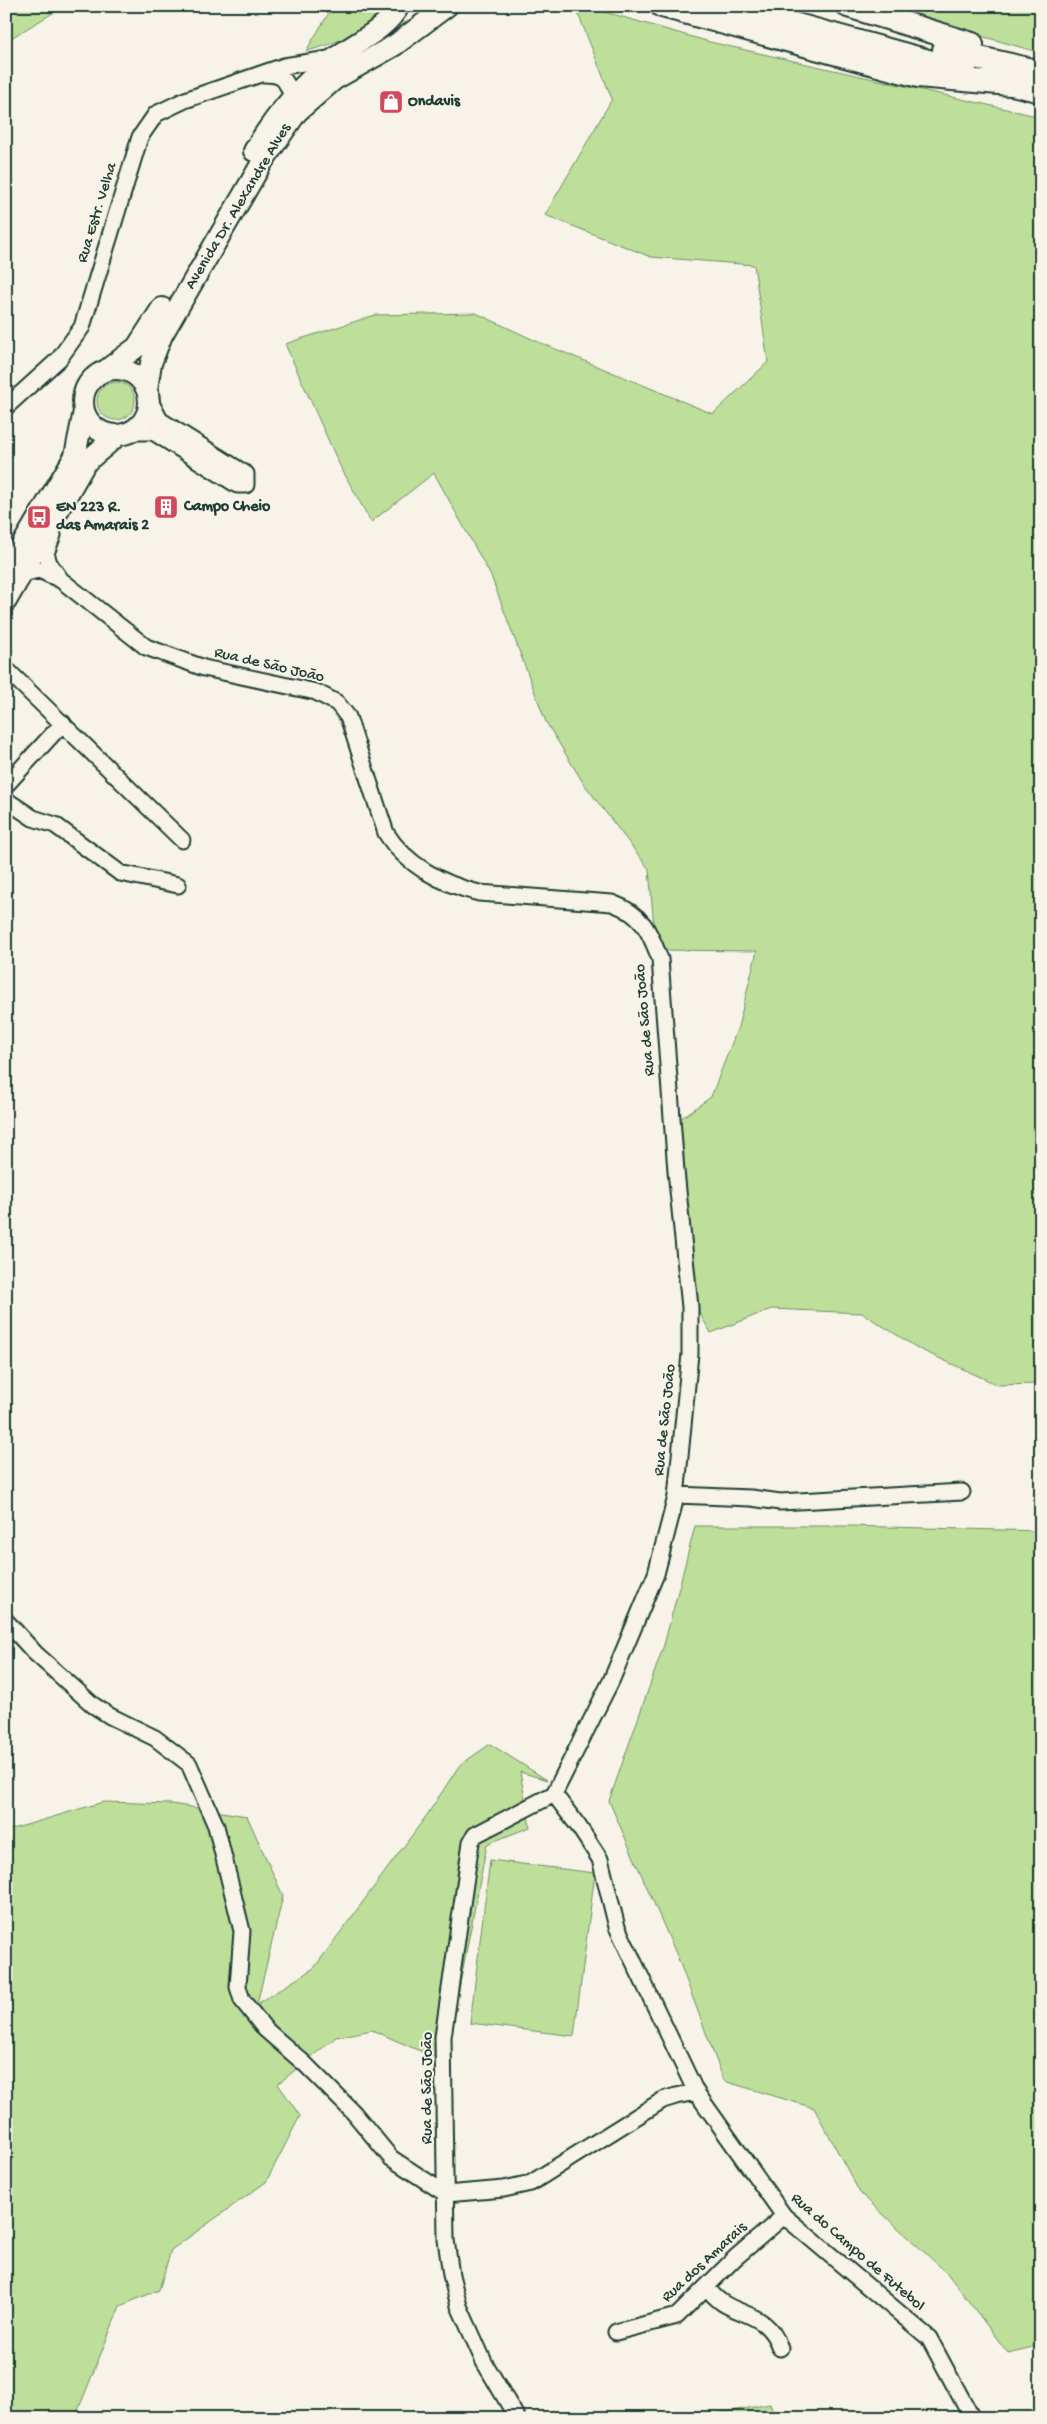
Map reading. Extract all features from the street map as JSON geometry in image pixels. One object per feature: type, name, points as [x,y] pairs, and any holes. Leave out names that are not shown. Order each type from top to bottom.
[{"type":"highway","points":[[662,6],[918,76],[1010,84]]},
{"type":"highway","points":[[728,6],[1041,91]]},
{"type":"highway","points":[[785,6],[967,56],[1034,70]]},
{"type":"highway","points":[[848,6],[979,46],[1034,70]]},
{"type":"main road","name":"Avenida Dr. Alexandre Alves","points":[[105,371],[137,347],[150,329],[272,120],[292,96],[335,58],[383,26],[399,6]]},
{"type":"main road","name":"Avenida Dr. Alexandre Alves","points":[[148,394],[151,363],[162,335],[263,161],[297,112],[335,79],[395,45],[447,6]]},
{"type":"main road","points":[[6,601],[14,573],[75,456],[84,411],[85,392],[89,383],[105,371],[115,369],[134,374],[148,394],[145,418],[86,462],[54,519],[14,573]]},
{"type":"main road","points":[[84,411],[89,421],[97,429],[107,434],[124,433]]},
{"type":"street","name":"Rua Estr. Velha","points":[[6,407],[59,359],[82,327],[140,137],[156,114],[185,100],[284,66],[335,58]]},
{"type":"street","points":[[259,74],[278,74],[284,78],[292,96]]},
{"type":"street","points":[[124,433],[153,432],[237,485],[246,485],[246,474],[160,420],[148,394]]},
{"type":"street","points":[[54,519],[56,531],[46,549],[46,553],[49,563],[61,580]]},
{"type":"street","points":[[14,573],[39,570],[61,580]]},
{"type":"street","name":"Rua de São João","points":[[61,580],[146,646],[204,668],[316,692],[337,703],[348,717],[386,833],[396,849],[411,863],[458,888],[479,893],[612,903],[627,909],[633,914],[651,935],[660,959],[676,1171],[690,1307],[690,1354],[676,1495],[656,1574],[611,1681],[554,1794],[475,1835],[471,1842],[443,2046],[446,2240],[451,2275],[459,2306],[484,2362],[517,2418]]},
{"type":"street","points":[[6,669],[182,840]]},
{"type":"street","points":[[6,785],[63,723]]},
{"type":"street","points":[[6,800],[33,818],[55,825],[120,873],[178,885]]},
{"type":"street","points":[[676,1495],[751,1498],[780,1502],[962,1492]]},
{"type":"street","points":[[6,1620],[35,1653],[93,1705],[110,1716],[140,1729],[161,1741],[188,1764],[216,1826],[242,1931],[238,1979],[242,2000],[265,2029],[305,2064],[354,2113],[391,2158],[446,2194],[504,2189],[531,2183],[663,2100],[696,2092],[617,1927],[600,1859],[554,1794]]},
{"type":"street","name":"Rua do Campo de Futebol","points":[[696,2092],[784,2216],[929,2338],[972,2418]]},
{"type":"street","name":"Rua dos Amarais","points":[[616,2332],[677,2316],[734,2258],[784,2216]]},
{"type":"street","points":[[707,2287],[721,2303],[759,2318],[773,2332],[780,2348]]},
{"type":"green space","points":[[6,6],[68,6],[6,41]]},
{"type":"green space","points":[[333,6],[384,6],[368,23],[349,36],[328,45],[306,51]]},
{"type":"green space","points":[[575,6],[584,6],[710,42],[1041,117],[1041,1384],[998,1385],[919,1349],[862,1313],[771,1309],[711,1333],[690,1297],[670,1126],[711,1097],[738,1027],[757,951],[656,950],[649,869],[584,784],[546,722],[491,576],[434,473],[371,522],[340,466],[285,344],[375,315],[476,313],[534,340],[713,414],[768,362],[754,265],[651,257],[545,215],[612,99]]},
{"type":"green space","points":[[876,6],[1041,6],[1041,53]]},
{"type":"green space","points":[[116,382],[129,388],[135,401],[129,414],[116,420],[103,414],[97,401],[103,388]]},
{"type":"green space","points":[[695,1526],[848,1526],[1041,1531],[1041,2345],[1008,2353],[947,2273],[860,2193],[814,2108],[724,2081],[678,1958],[609,1801],[664,1645]]},
{"type":"green space","points":[[490,1744],[547,1780],[520,1772],[530,1827],[487,1844],[445,2062],[372,2030],[336,2037],[278,2084],[300,2116],[266,2182],[171,2250],[159,2290],[120,2306],[75,2418],[6,2418],[6,1831],[103,1802],[172,1804],[247,1816],[283,1896],[257,2004],[314,1968],[427,1815],[459,1766]]},
{"type":"green space","points":[[490,1860],[595,1873],[574,2036],[470,2023]]},
{"type":"green space","points":[[770,2404],[775,2418],[693,2418]]},
{"type":"place","name":"Ondavis","points":[[391,102]]},
{"type":"place","name":"Campo Cheio","points":[[166,507]]},
{"type":"place","name":"EN 223 R. das Amarais 2","points":[[39,517]]}]
